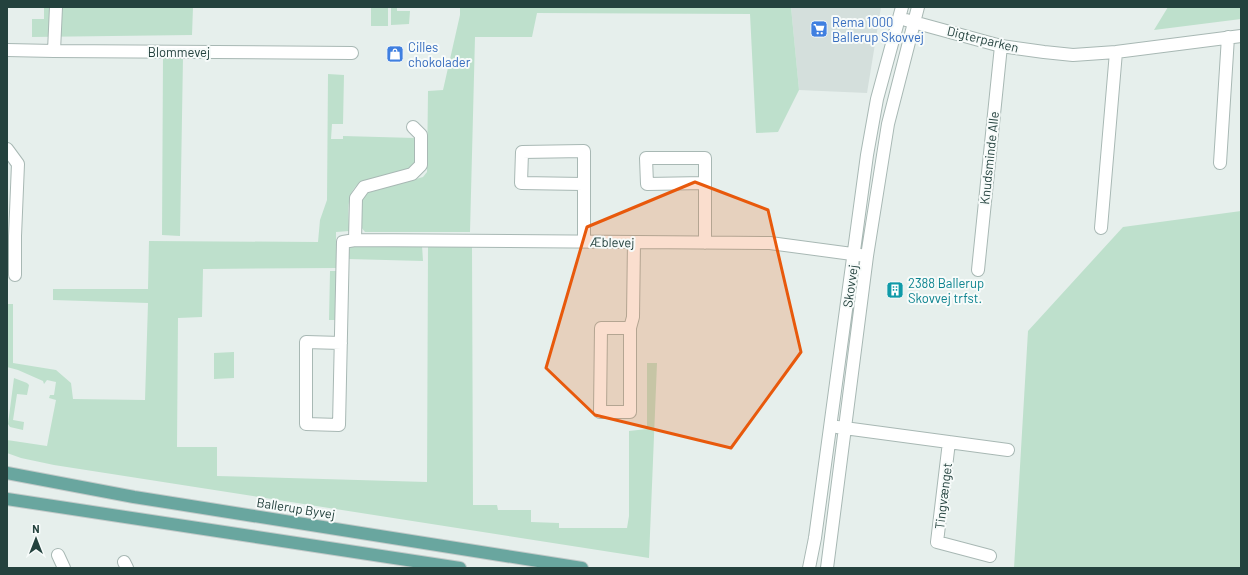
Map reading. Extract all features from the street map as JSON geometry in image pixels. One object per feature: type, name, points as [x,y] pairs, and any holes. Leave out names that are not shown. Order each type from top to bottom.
[{"type":"main road","name":"Ballerup Byvej","points":[[7,473],[134,497],[582,568]]},
{"type":"main road","points":[[7,500],[460,568]]},
{"type":"street","points":[[54,51],[56,7]]},
{"type":"street","name":"Skovvej","points":[[827,568],[867,256],[888,124],[913,21],[918,7]]},
{"type":"street","name":"Skovvej","points":[[809,568],[815,538],[867,154],[878,99],[900,13]]},
{"type":"street","name":"Digterparken","points":[[900,13],[913,21],[1001,46],[1073,55],[1116,52],[1241,36]]},
{"type":"street","points":[[1220,163],[1228,38]]},
{"type":"street","name":"Knudsminde Alle","points":[[978,270],[1001,46]]},
{"type":"street","name":"Blommevej","points":[[7,50],[352,52]]},
{"type":"street","points":[[1101,228],[1116,52]]},
{"type":"street","points":[[341,343],[306,342],[306,424],[339,425],[341,343],[343,242],[355,240],[356,198],[364,187],[412,174],[421,165],[421,135],[413,127]]},
{"type":"street","points":[[7,149],[18,164],[15,275]]},
{"type":"street","points":[[583,184],[521,183],[522,152],[584,151],[584,241]]},
{"type":"street","points":[[705,183],[647,184],[646,158],[705,158],[705,183],[705,243]]},
{"type":"street","name":"Æblevej","points":[[355,240],[471,242],[770,242],[867,256]]},
{"type":"street","points":[[630,328],[601,328],[600,412],[630,412],[630,328],[633,317],[634,242]]},
{"type":"street","points":[[830,426],[1008,450]]},
{"type":"street","name":"Tingvænget","points":[[949,442],[937,542],[990,556]]},
{"type":"street","points":[[58,555],[64,568]]},
{"type":"highlighted area","points":[[695,182],[768,210],[801,352],[731,448],[595,415],[546,368],[587,227]]},
{"type":"shaded area","points":[[791,7],[881,7],[867,93],[799,90]]},
{"type":"green space","points":[[44,7],[193,7],[192,35],[32,37],[32,19],[44,19]]},
{"type":"green space","points":[[371,7],[388,7],[388,26],[371,26]]},
{"type":"green space","points":[[391,7],[397,7],[397,11],[410,11],[409,24],[391,25]]},
{"type":"green space","points":[[460,7],[791,7],[799,90],[778,132],[756,133],[750,14],[537,13],[532,37],[475,37],[470,232],[365,232],[361,227],[361,199],[367,193],[423,177],[427,172],[428,91],[443,90],[460,15]]},
{"type":"green space","points":[[1168,7],[1241,7],[1241,19],[1154,30]]},
{"type":"green space","points":[[163,57],[183,57],[180,236],[162,235]]},
{"type":"green space","points":[[328,74],[344,75],[343,124],[332,124],[331,139],[343,139],[343,136],[415,138],[415,168],[364,181],[353,190],[350,196],[348,209],[349,231],[336,232],[336,268],[203,269],[202,317],[178,318],[177,447],[217,447],[217,476],[427,482],[428,247],[472,247],[473,505],[497,505],[498,510],[531,510],[531,522],[559,523],[559,528],[627,528],[629,516],[629,431],[647,429],[647,363],[657,363],[649,558],[54,465],[21,458],[7,453],[7,440],[47,446],[56,400],[49,398],[50,395],[54,395],[56,382],[47,380],[44,384],[43,381],[7,367],[7,304],[13,304],[13,363],[56,370],[71,383],[73,399],[145,400],[148,303],[53,300],[53,289],[148,289],[149,241],[318,242],[320,220],[327,200]]},
{"type":"green space","points":[[1241,211],[1241,568],[1014,568],[1028,331],[1123,227]]},
{"type":"green space","points":[[352,245],[422,245],[423,261],[348,259],[348,249]]},
{"type":"green space","points":[[330,271],[336,271],[336,320],[329,320]]},
{"type":"green space","points":[[234,352],[234,378],[214,379],[214,353]]},
{"type":"green space","points":[[14,378],[29,385],[27,395],[17,394],[13,420],[24,422],[23,430],[10,427],[8,424]]},
{"type":"place","name":"Rema 1000 Ballerup Skovvej","points":[[819,29]]},
{"type":"place","name":"Cilles chokolader","points":[[395,54]]},
{"type":"place","name":"2388 Ballerup Skovvej trfst.","points":[[895,290]]}]
